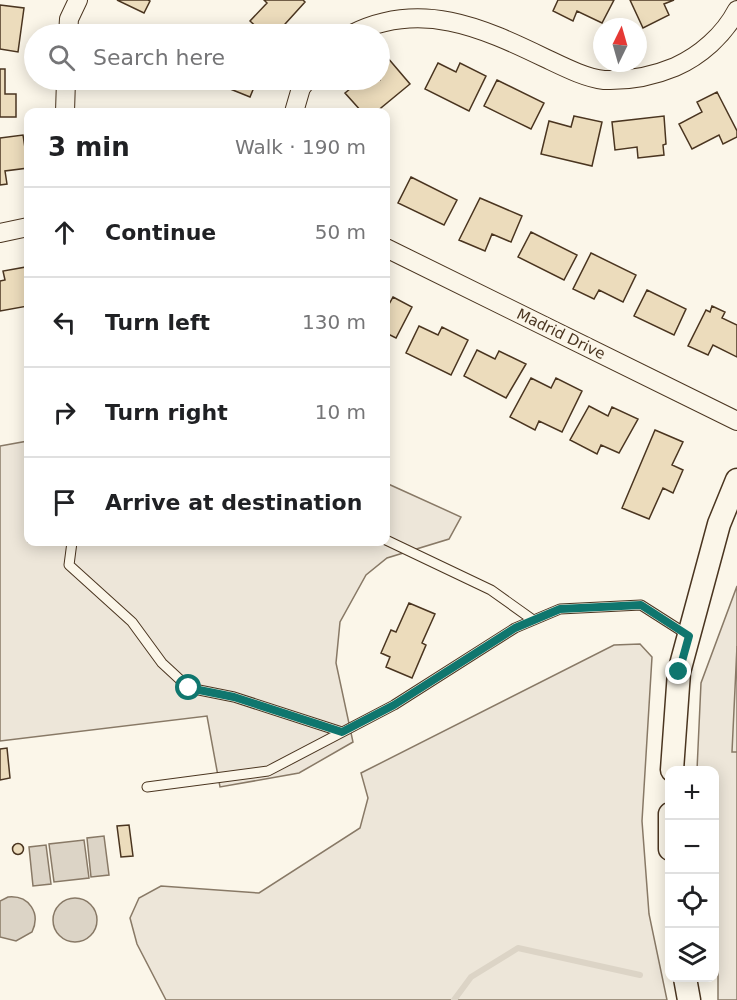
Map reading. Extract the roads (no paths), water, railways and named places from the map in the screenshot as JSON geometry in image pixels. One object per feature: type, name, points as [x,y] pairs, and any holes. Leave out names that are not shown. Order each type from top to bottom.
[{"type":"street","points":[[69,24],[78,0]]},
{"type":"street","points":[[369,24],[420,13],[479,26],[559,65],[602,80],[647,78],[695,58],[731,22],[737,10]]},
{"type":"street","points":[[65,108],[66,90]]},
{"type":"street","points":[[295,108],[300,90]]},
{"type":"street","points":[[0,232],[24,228]]},
{"type":"street","name":"Madrid Drive","points":[[390,250],[737,421]]},
{"type":"street","points":[[672,766],[679,672],[719,524],[737,480]]},
{"type":"street","points":[[686,982],[689,1000]]},
{"type":"lane","points":[[390,542],[490,590],[533,620]]},
{"type":"lane","points":[[72,546],[69,566],[132,622],[162,663],[189,688],[256,704],[342,732]]},
{"type":"lane","points":[[147,787],[268,771],[394,705],[459,661],[533,620],[560,609],[641,605],[689,636]]},
{"type":"waterway","points":[[454,1000],[471,977],[518,948],[640,975]]}]
